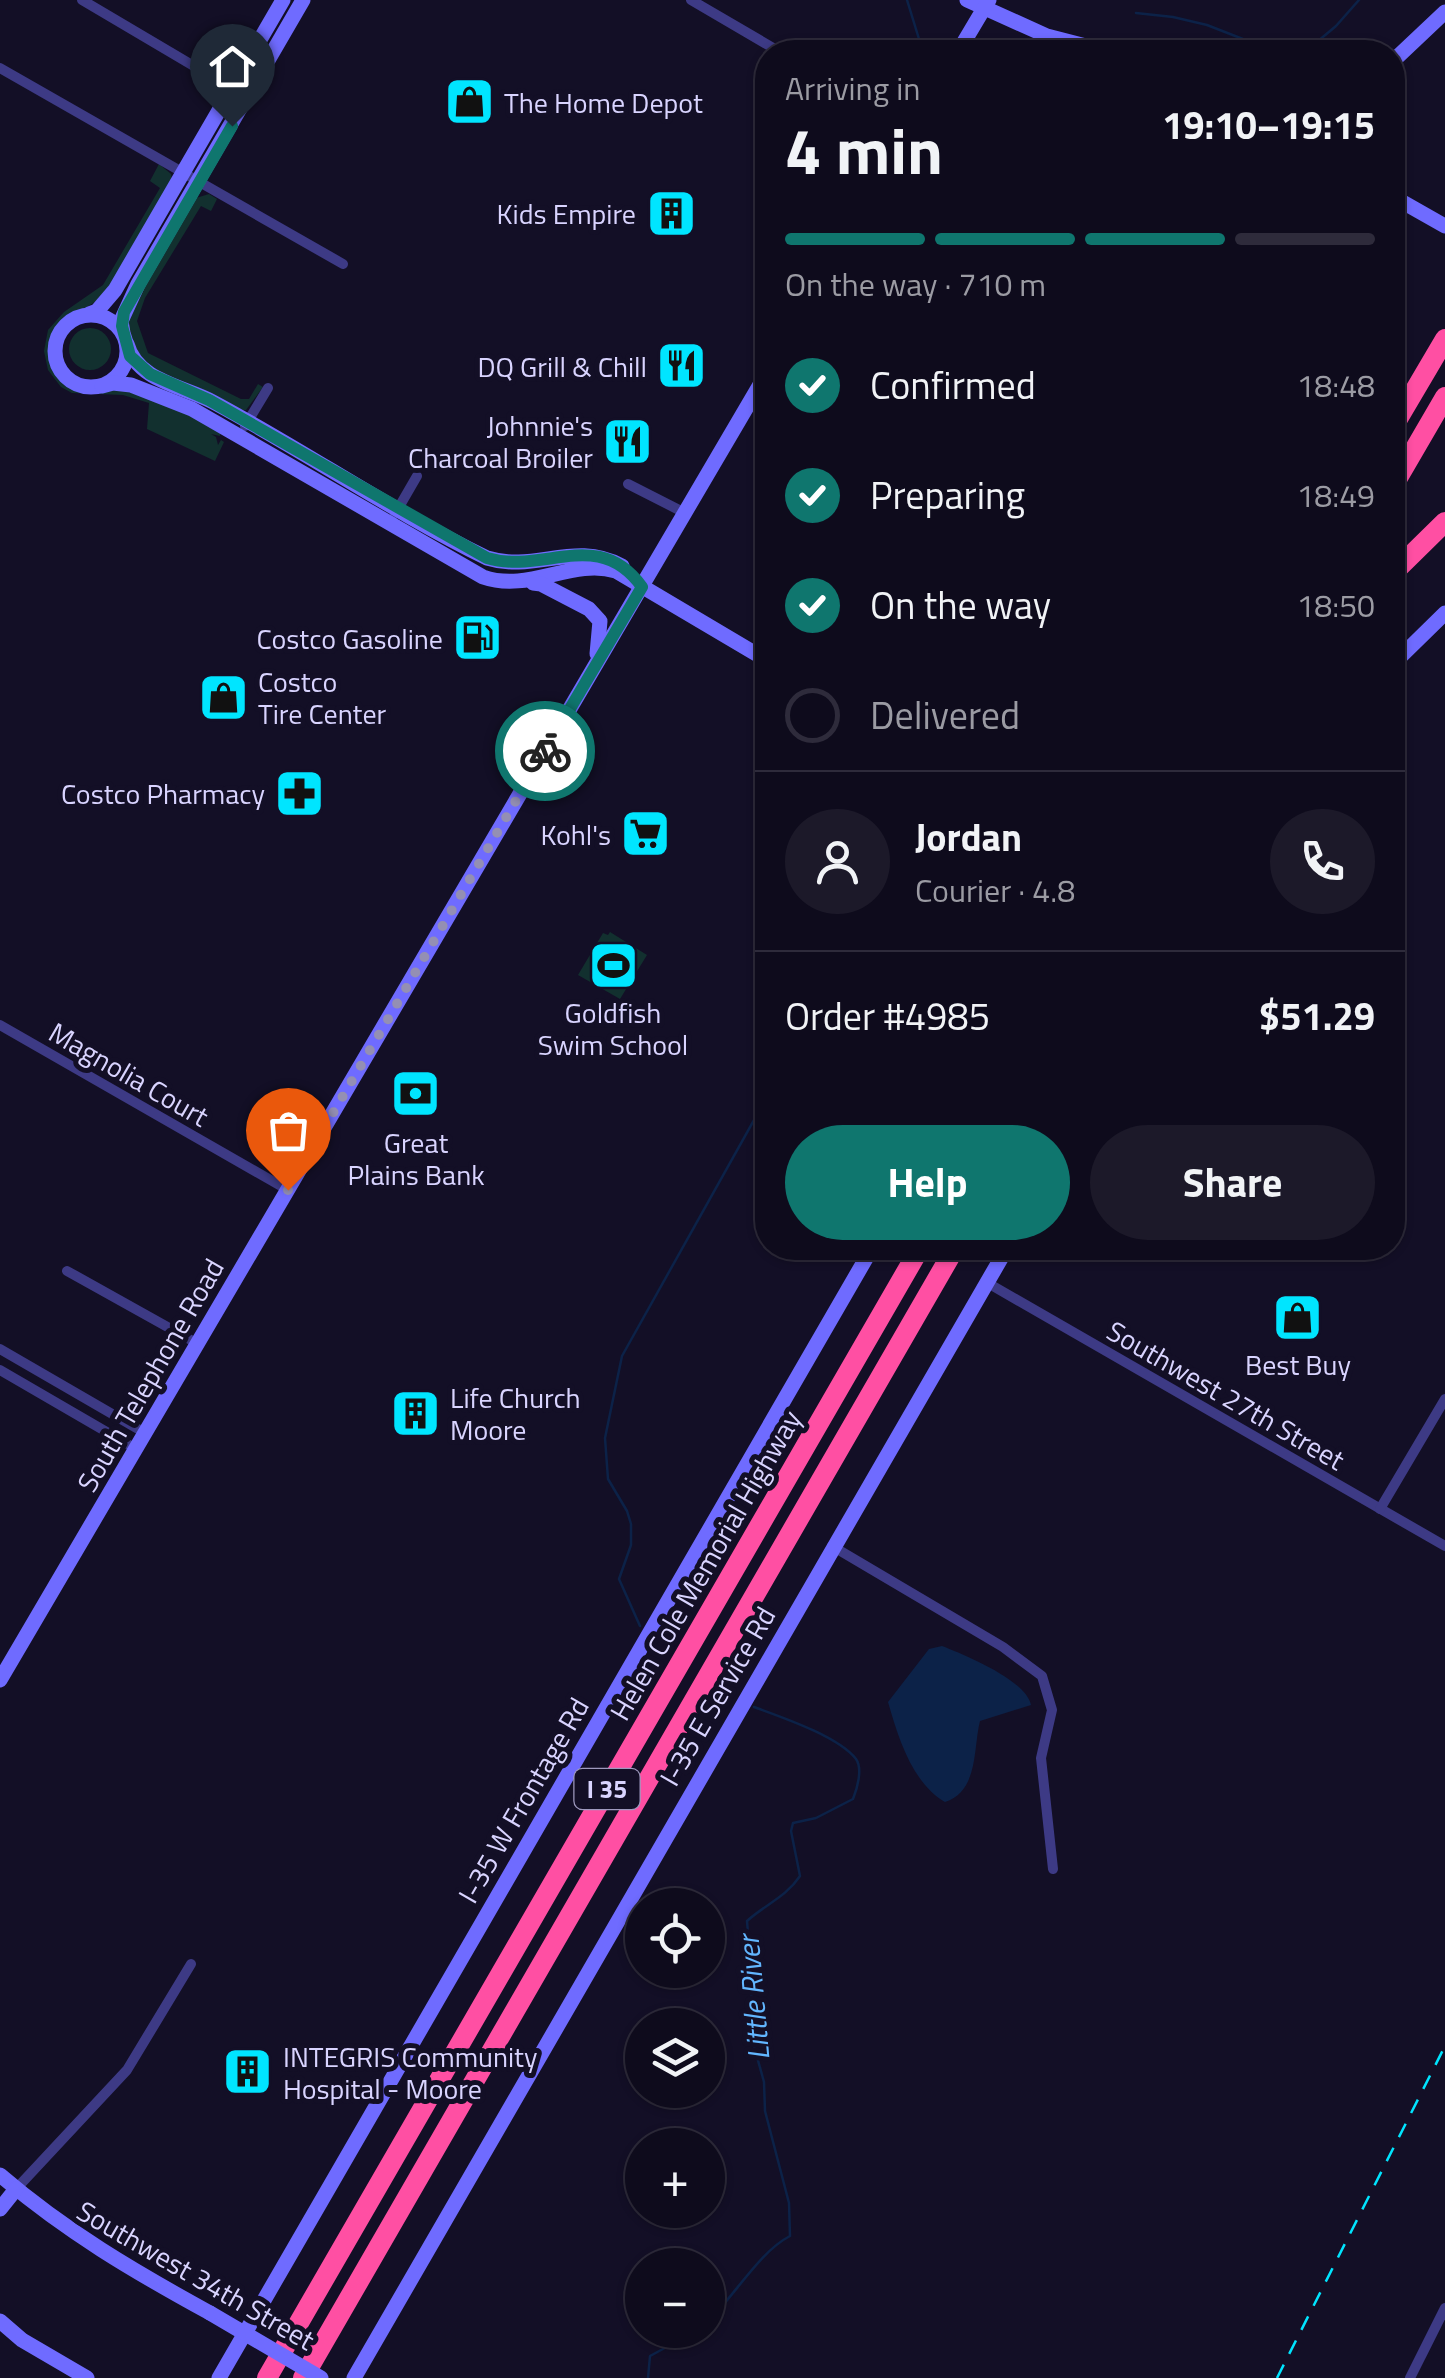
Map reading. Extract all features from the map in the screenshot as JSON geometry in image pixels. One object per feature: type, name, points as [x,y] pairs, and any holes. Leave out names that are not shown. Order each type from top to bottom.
[{"type":"highway","points":[[1405,407],[1445,338]]},
{"type":"highway","points":[[1405,466],[1445,397]]},
{"type":"highway","points":[[1405,561],[1445,522]]},
{"type":"highway","name":"Helen Cole Memorial Highway","points":[[267,2378],[913,1260]]},
{"type":"highway","name":"Helen Cole Memorial Highway","points":[[303,2378],[948,1260]]},
{"type":"street","points":[[82,0],[247,98]]},
{"type":"street","points":[[282,0],[115,290],[97,311],[77,317],[59,334],[55,358],[59,369],[78,385],[121,382],[243,428],[487,558],[513,563],[594,554],[630,571],[642,587]]},
{"type":"street","points":[[102,386],[121,372],[128,354],[121,321],[138,284],[303,0]]},
{"type":"street","points":[[691,0],[759,40]]},
{"type":"street","points":[[967,0],[986,4],[1062,40]]},
{"type":"street","points":[[965,40],[986,4]]},
{"type":"street","points":[[1405,50],[1445,12]]},
{"type":"street","points":[[0,68],[344,264]]},
{"type":"street","points":[[1405,203],[1445,226]]},
{"type":"street","points":[[89,314],[112,321],[134,361],[150,374],[209,400],[243,428],[390,523],[483,576],[509,583],[602,568],[616,571],[755,653]]},
{"type":"street","points":[[243,428],[268,388]]},
{"type":"street","name":"South Telephone Road","points":[[0,1680],[755,393]]},
{"type":"street","points":[[390,523],[418,476]]},
{"type":"street","points":[[628,484],[685,513]]},
{"type":"street","points":[[524,582],[562,593],[589,609],[600,621],[594,668]]},
{"type":"street","points":[[1405,652],[1445,614]]},
{"type":"street","name":"Magnolia Court","points":[[0,1025],[288,1190]]},
{"type":"street","name":"I-35 W Frontage Rd","points":[[218,2378],[865,1260]]},
{"type":"street","name":"I-35 E Service Rd","points":[[354,2378],[999,1260]]},
{"type":"street","points":[[68,1270],[198,1344]]},
{"type":"street","name":"Southwest 27th Street","points":[[986,1282],[1445,1546]]},
{"type":"street","points":[[0,1350],[146,1433]]},
{"type":"street","points":[[0,1370],[136,1449]]},
{"type":"street","points":[[1380,1509],[1445,1399]]},
{"type":"street","points":[[832,1546],[1004,1646],[1042,1676],[1052,1710],[1041,1758],[1053,1869]]},
{"type":"street","points":[[0,2209],[127,2070],[191,1964]]},
{"type":"street","name":"Southwest 34th Street","points":[[0,2175],[55,2222],[94,2248],[322,2378]]},
{"type":"street","points":[[1410,2378],[1445,2308]]},
{"type":"street","points":[[0,2321],[22,2340],[87,2378]]},
{"type":"green space","points":[[159,164],[171,174],[172,180],[127,261],[103,296],[59,326],[49,348],[56,371],[79,388],[128,388],[170,404],[221,431],[220,436],[211,434],[218,445],[221,440],[224,442],[215,461],[147,429],[149,403],[123,395],[72,393],[61,387],[48,370],[44,351],[48,330],[64,312],[103,285],[160,188],[150,181]]},
{"type":"green space","points":[[209,194],[217,199],[211,211],[201,206],[145,298],[137,321],[148,353],[241,399],[249,399],[258,384],[263,387],[246,410],[150,367],[133,350],[128,332],[127,320],[159,257],[196,198]]},
{"type":"green space","points":[[90,328],[105,334],[111,349],[105,364],[90,370],[75,364],[69,349],[75,334]]},
{"type":"green space","name":"Goldfish Swim School","points":[[610,932],[647,955],[620,999],[578,975],[603,933]]},
{"type":"water","points":[[942,1646],[1007,1678],[1031,1705],[980,1721],[969,1779],[956,1796],[945,1802],[933,1794],[915,1771],[888,1702],[929,1649]]},
{"type":"waterway","name":"Little River","points":[[907,0],[919,40]]},
{"type":"waterway","points":[[1319,40],[1359,0]]},
{"type":"waterway","points":[[1136,13],[1207,25],[1245,40]]},
{"type":"waterway","name":"Little River","points":[[640,1626],[619,1579],[631,1545],[631,1524],[608,1479],[605,1438],[622,1356],[755,1118]]},
{"type":"waterway","name":"Little River","points":[[725,2303],[757,2264],[790,2236],[789,2203],[750,2032],[752,1983],[747,1921],[800,1876],[791,1831],[793,1823],[816,1818],[853,1799],[859,1773],[856,1759],[836,1743],[754,1707]]},
{"type":"waterway","name":"Little River","points":[[648,2378],[650,2356],[665,2348]]},
{"type":"railway","points":[[1277,2378],[1445,2046]]},
{"type":"way so far","points":[[288,1190],[545,751]]},
{"type":"place","name":"The Home Depot","points":[[469,102]]},
{"type":"place","name":"Kids Empire","points":[[671,213]]},
{"type":"place","name":"DQ Grill & Chill","points":[[682,366]]},
{"type":"place","name":"Johnnie's Charcoal Broiler","points":[[628,441]]},
{"type":"place","name":"Costco Gasoline","points":[[478,638]]},
{"type":"place","name":"Costco Tire Center","points":[[223,697]]},
{"type":"place","name":"Costco Pharmacy","points":[[300,793]]},
{"type":"place","name":"Kohl's","points":[[646,834]]},
{"type":"place","name":"Goldfish Swim School","points":[[613,965]]},
{"type":"place","name":"Great Plains Bank","points":[[416,1094]]},
{"type":"place","name":"Best Buy","points":[[1298,1317]]},
{"type":"place","name":"Life Church Moore","points":[[415,1413]]},
{"type":"place","name":"INTEGRIS Community Hospital - Moore","points":[[248,2072]]},
{"type":"route","points":[[232,126],[124,312],[121,321],[130,356],[150,374],[209,400],[487,558],[513,563],[594,554],[630,571],[642,587],[545,751]]}]
